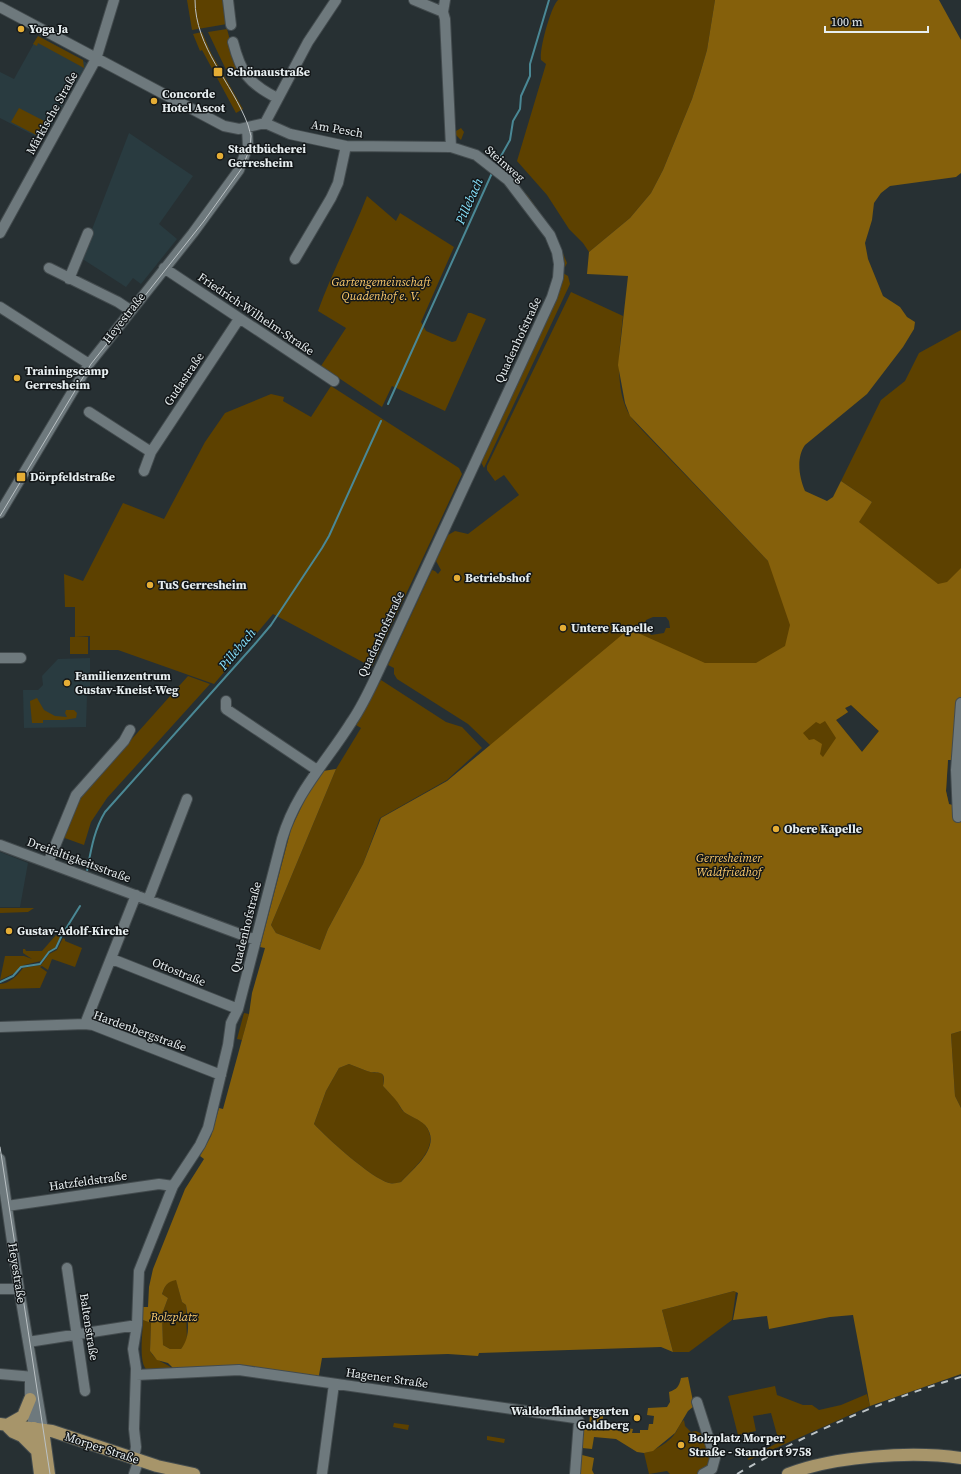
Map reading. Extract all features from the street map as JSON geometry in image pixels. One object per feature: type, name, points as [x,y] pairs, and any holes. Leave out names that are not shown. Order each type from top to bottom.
[{"type":"main road","points":[[3,1425],[23,1416],[30,1399]]},
{"type":"main road","points":[[3,1425],[22,1436],[37,1451]]},
{"type":"main road","name":"Morper Straße","points":[[3,1425],[38,1429],[165,1468],[194,1474]]},
{"type":"main road","name":"Heyestraße","points":[[38,1429],[37,1451],[40,1474]]},
{"type":"main road","name":"Heyestraße","points":[[38,1429],[48,1474]]},
{"type":"main road","points":[[788,1474],[828,1463],[886,1456],[924,1455],[961,1458]]},
{"type":"street","name":"Märkische Straße","points":[[0,233],[96,59],[114,0]]},
{"type":"street","points":[[228,0],[231,25]]},
{"type":"street","points":[[0,7],[220,124],[234,128],[247,128],[265,123],[308,42],[336,0]]},
{"type":"street","points":[[414,0],[443,12]]},
{"type":"street","points":[[445,0],[443,12],[445,19],[451,147]]},
{"type":"street","points":[[233,42],[239,65],[244,73],[250,80],[277,98]]},
{"type":"street","name":"Am Pesch","points":[[265,123],[290,134],[346,146],[451,147]]},
{"type":"street","name":"Heyestraße","points":[[0,513],[89,364],[130,310],[206,216],[239,170],[248,146],[247,128]]},
{"type":"street","points":[[295,259],[331,198],[338,183],[346,146]]},
{"type":"street","name":"Steinweg","points":[[451,147],[468,151],[489,164],[518,192],[547,230],[557,252],[559,270]]},
{"type":"street","points":[[69,279],[88,233]]},
{"type":"street","points":[[49,268],[118,302],[130,310]]},
{"type":"street","name":"Friedrich-Wilhelm-Straße","points":[[164,268],[334,382]]},
{"type":"street","name":"Quadenhofstraße","points":[[134,1474],[133,1458],[136,1372],[133,1348],[137,1325],[139,1271],[174,1186],[204,1136],[221,1075],[231,1023],[238,1009],[284,830],[301,794],[352,722],[371,688],[557,286],[559,270]]},
{"type":"street","points":[[0,307],[89,364]]},
{"type":"street","name":"Gudastraße","points":[[144,471],[151,452],[239,319]]},
{"type":"street","points":[[88,412],[151,452]]},
{"type":"street","points":[[0,658],[21,658]]},
{"type":"street","points":[[226,701],[226,709],[317,770]]},
{"type":"street","points":[[958,817],[956,770],[961,703]]},
{"type":"street","points":[[48,863],[76,795],[124,741],[130,730]]},
{"type":"street","points":[[148,900],[188,799]]},
{"type":"street","name":"Dreifaltigkeitsstraße","points":[[0,845],[256,940]]},
{"type":"street","points":[[85,1024],[112,959],[136,895]]},
{"type":"street","name":"Ottostraße","points":[[112,959],[238,1009]]},
{"type":"street","name":"Hardenbergstraße","points":[[0,1026],[93,1025],[221,1075]]},
{"type":"street","name":"Heyestraße","points":[[0,1159],[5,1211],[32,1364],[30,1399],[38,1429]]},
{"type":"street","name":"Hatzfeldstraße","points":[[5,1211],[159,1184],[174,1186]]},
{"type":"street","name":"Baltenstraße","points":[[66,1268],[85,1391]]},
{"type":"street","points":[[0,1289],[19,1289]]},
{"type":"street","points":[[28,1342],[137,1325]]},
{"type":"street","name":"Hagener Straße","points":[[136,1372],[239,1370],[575,1418],[579,1421],[574,1474]]},
{"type":"street","points":[[0,1374],[32,1377]]},
{"type":"street","name":"Heyestraße","points":[[32,1377],[38,1429]]},
{"type":"street","points":[[322,1474],[334,1384]]},
{"type":"street","points":[[697,1402],[715,1458],[712,1469],[703,1474]]},
{"type":"shaded area","points":[[38,36],[87,63],[43,140],[0,118],[0,72],[14,79]]},
{"type":"shaded area","points":[[129,133],[193,176],[159,224],[177,239],[141,284],[133,278],[126,287],[81,258]]},
{"type":"shaded area","points":[[90,658],[90,695],[87,696],[86,727],[24,728],[23,690],[38,690],[43,685],[42,676],[58,659]]},
{"type":"shaded area","points":[[0,852],[28,863],[20,907],[0,907]]},
{"type":"green space","points":[[187,0],[225,0],[223,8],[227,24],[192,30]]},
{"type":"green space","points":[[558,0],[715,0],[707,50],[700,74],[692,99],[663,170],[651,193],[630,218],[589,252],[583,243],[569,229],[547,195],[517,161],[546,64],[541,60],[541,55],[546,28],[552,10]]},
{"type":"green space","points":[[715,0],[939,0],[961,40],[961,173],[956,177],[890,186],[881,193],[874,203],[872,220],[865,243],[868,259],[883,296],[900,307],[907,317],[915,322],[914,329],[903,347],[867,394],[805,445],[800,456],[799,468],[805,491],[827,501],[833,497],[841,481],[872,502],[859,522],[938,584],[947,582],[961,568],[961,1031],[951,1034],[955,1096],[961,1108],[961,1374],[870,1406],[853,1315],[830,1317],[769,1329],[767,1316],[733,1320],[738,1293],[734,1291],[662,1310],[673,1352],[661,1347],[479,1353],[478,1356],[448,1354],[322,1358],[318,1381],[260,1372],[176,1371],[168,1363],[157,1360],[150,1351],[151,1323],[143,1320],[143,1307],[148,1307],[149,1287],[153,1269],[185,1189],[204,1159],[200,1156],[211,1136],[219,1108],[223,1109],[249,1014],[252,993],[265,948],[260,947],[291,829],[307,795],[323,771],[336,769],[271,925],[276,933],[320,950],[328,929],[363,864],[381,818],[447,781],[629,629],[705,663],[756,663],[785,646],[790,625],[768,561],[630,416],[625,403],[618,365],[628,276],[587,274],[589,252],[630,218],[651,193],[663,170],[692,99],[707,50]],"holes":[[[851,705],[879,731],[862,752],[836,720],[848,712],[845,708]],[[825,721],[836,738],[823,757],[820,754],[822,744],[814,739],[809,740],[803,733],[816,722],[820,724]],[[948,760],[955,760],[956,806],[949,804],[946,791]],[[349,1064],[367,1071],[383,1074],[383,1086],[404,1112],[423,1123],[430,1133],[431,1141],[425,1156],[401,1182],[389,1183],[381,1180],[339,1148],[314,1124],[326,1091],[339,1068]],[[176,1280],[182,1302],[186,1305],[188,1334],[181,1349],[170,1349],[163,1345],[162,1314],[168,1298],[162,1294],[165,1286]]]},
{"type":"green space","points":[[227,29],[238,70],[229,76],[208,32]]},
{"type":"green space","points":[[202,32],[211,53],[243,109],[236,113],[202,50],[200,51],[193,34]]},
{"type":"green space","points":[[38,36],[83,60],[84,68],[38,43],[37,46],[33,44]]},
{"type":"green space","points":[[19,108],[48,123],[40,137],[11,122]]},
{"type":"green space","points":[[461,128],[464,132],[461,140],[455,134],[456,131]]},
{"type":"green space","points":[[513,180],[528,196],[555,234],[567,263],[565,267],[563,267]]},
{"type":"green space","name":"Gartengemeinschaft Quadenhof e. V.","points":[[367,196],[396,221],[400,213],[454,247],[421,322],[426,331],[452,342],[456,341],[468,313],[486,319],[445,411],[392,386],[382,407],[321,366],[346,328],[318,311],[329,282]]},
{"type":"green space","points":[[563,273],[568,276],[570,284],[484,468],[481,462]]},
{"type":"green space","name":"Gerresheimer Waldfriedhof","points":[[571,292],[623,316],[619,354],[620,381],[625,406],[634,421],[768,561],[780,565],[797,582],[819,584],[878,615],[872,666],[875,692],[888,725],[861,758],[863,772],[901,807],[919,806],[926,789],[930,762],[940,723],[933,670],[935,653],[947,634],[947,599],[858,522],[872,502],[841,481],[881,400],[905,381],[919,353],[961,330],[961,572],[957,599],[956,629],[961,644],[961,1017],[937,1019],[927,1017],[873,985],[864,985],[862,978],[618,1037],[576,1068],[551,1069],[522,1053],[498,1005],[514,966],[529,918],[547,885],[589,843],[585,812],[579,799],[567,786],[535,788],[468,724],[397,679],[394,674],[394,668],[388,665],[432,570],[438,574],[441,570],[436,561],[448,535],[455,531],[468,534],[519,495],[504,475],[495,481],[487,470],[487,466]],"holes":[[[653,617],[666,617],[669,621],[670,628],[666,628],[664,633],[651,635],[648,631],[644,631],[646,620]],[[851,705],[879,731],[862,752],[836,720],[848,712],[845,708]],[[948,759],[955,760],[956,806],[949,805],[946,791]]]},
{"type":"green space","points":[[331,386],[459,468],[462,474],[372,667],[273,614],[214,684],[118,650],[90,650],[90,636],[75,637],[75,607],[65,607],[64,574],[83,581],[123,503],[164,519],[205,442],[225,413],[271,394],[284,397],[283,401],[311,417]]},
{"type":"green space","points":[[70,637],[88,637],[88,654],[70,654]]},
{"type":"green space","points":[[188,676],[210,684],[107,798],[91,822],[84,845],[62,837],[80,797]]},
{"type":"green space","points":[[381,680],[446,722],[462,727],[482,748],[447,780],[380,818],[363,864],[328,929],[320,950],[276,933],[271,925],[336,769],[361,728],[356,725]]},
{"type":"green space","points":[[37,698],[44,710],[55,716],[67,717],[65,713],[66,710],[74,710],[77,713],[76,718],[64,720],[43,720],[43,723],[32,723],[30,701]]},
{"type":"green space","points":[[0,908],[34,908],[28,912],[0,913]]},
{"type":"green space","points":[[56,935],[60,937],[55,948],[50,950],[41,961],[24,965],[13,974],[0,980],[5,956],[24,956],[32,959],[23,953],[23,949],[26,951],[42,951]]},
{"type":"green space","points":[[63,938],[65,941],[82,948],[75,967],[52,959],[48,970],[42,966],[40,967],[47,972],[40,988],[0,989],[0,984],[10,981],[23,968],[41,965],[49,954],[57,950]]},
{"type":"green space","points":[[244,1013],[249,1014],[242,1040],[237,1039]]},
{"type":"green space","points":[[961,1031],[961,1108],[955,1096],[951,1034]]},
{"type":"green space","points":[[349,1064],[367,1071],[381,1073],[384,1080],[383,1086],[396,1099],[404,1112],[423,1123],[429,1133],[430,1141],[424,1156],[401,1182],[389,1183],[372,1174],[339,1148],[314,1124],[326,1091],[339,1068]]},
{"type":"green space","name":"Bolzplatz","points":[[176,1279],[182,1302],[186,1305],[187,1342],[181,1349],[170,1349],[163,1345],[162,1314],[168,1298],[162,1294],[167,1284]]},
{"type":"green space","points":[[736,1291],[732,1320],[689,1352],[673,1352],[662,1310]]},
{"type":"green space","points":[[143,1320],[151,1323],[150,1351],[152,1355],[176,1371],[147,1370],[144,1366],[142,1354]]},
{"type":"green space","points":[[688,1377],[694,1406],[688,1411],[675,1433],[653,1451],[644,1453],[637,1452],[616,1439],[594,1437],[592,1449],[582,1448],[584,1427],[589,1427],[590,1412],[603,1412],[603,1421],[607,1422],[607,1426],[618,1427],[618,1431],[625,1432],[626,1428],[633,1429],[632,1433],[640,1433],[640,1430],[648,1430],[649,1424],[653,1424],[654,1416],[647,1415],[648,1408],[667,1407],[670,1402],[669,1392],[677,1387],[681,1378]]},
{"type":"green space","points":[[775,1386],[777,1395],[803,1405],[812,1405],[819,1410],[841,1405],[867,1394],[870,1406],[749,1460],[747,1459],[779,1442],[771,1413],[753,1416],[756,1431],[738,1435],[728,1396]]},
{"type":"green space","points":[[684,1420],[685,1426],[691,1432],[696,1431],[704,1435],[712,1461],[702,1473],[698,1474],[670,1474],[667,1471],[649,1474],[644,1453],[666,1443]]},
{"type":"green space","points":[[394,1423],[409,1425],[408,1430],[393,1427]]},
{"type":"green space","points":[[487,1436],[505,1439],[504,1443],[487,1440]]},
{"type":"green space","points":[[582,1455],[594,1458],[592,1470],[594,1474],[580,1474]]},
{"type":"waterway","name":"Pillebach","points":[[496,165],[510,140],[513,121],[520,109],[521,96],[530,76],[530,64],[549,0]]},
{"type":"waterway","name":"Pillebach","points":[[388,404],[492,173]]},
{"type":"waterway","name":"Pillebach","points":[[87,871],[96,833],[105,812],[271,625],[322,548],[329,536],[381,421]]},
{"type":"waterway","name":"Pillebach","points":[[0,982],[13,976],[21,967],[40,964],[49,952],[56,948],[62,935],[80,906]]},
{"type":"tram line","points":[[0,516],[91,364],[204,221],[242,168],[250,148],[251,136],[248,125],[201,34],[195,0]]},
{"type":"tram line","points":[[0,1147],[50,1474]]},
{"type":"railway","points":[[737,1474],[818,1431],[903,1396],[961,1377]]},
{"type":"place","name":"Yoga Ja","points":[[21,29]]},
{"type":"place","name":"Schönaustraße","points":[[218,72]]},
{"type":"place","name":"Concorde Hotel Ascot","points":[[154,101]]},
{"type":"place","name":"Stadtbücherei Gerresheim","points":[[220,156]]},
{"type":"place","name":"Trainingscamp Gerresheim","points":[[17,378]]},
{"type":"place","name":"Dörpfeldstraße","points":[[21,477]]},
{"type":"place","name":"Betriebshof","points":[[457,578]]},
{"type":"place","name":"TuS Gerresheim","points":[[150,585]]},
{"type":"place","name":"Untere Kapelle","points":[[563,628]]},
{"type":"place","name":"Familienzentrum Gustav-Kneist-Weg","points":[[67,683]]},
{"type":"place","name":"Obere Kapelle","points":[[776,829]]},
{"type":"place","name":"Gustav-Adolf-Kirche","points":[[9,931]]},
{"type":"place","name":"Waldorfkindergarten Goldberg","points":[[637,1418]]},
{"type":"place","name":"Bolzplatz Morper Straße - Standort 9758","points":[[681,1445]]}]
